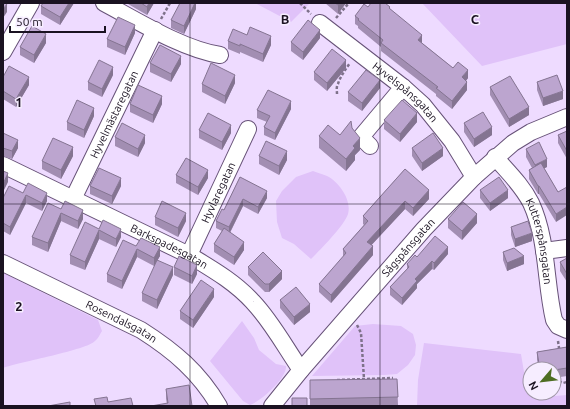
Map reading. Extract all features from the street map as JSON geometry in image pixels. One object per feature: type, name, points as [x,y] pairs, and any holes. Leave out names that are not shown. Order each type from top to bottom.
[{"type":"street","points":[[3,52],[31,3]]},
{"type":"street","points":[[104,3],[155,30],[201,51],[220,55]]},
{"type":"street","name":"Hyvelspånsgatan","points":[[324,25],[403,87],[426,108],[439,124],[474,177]]},
{"type":"street","name":"Hyvelmästaregatan","points":[[73,199],[155,30]]},
{"type":"street","points":[[370,146],[361,137],[403,87]]},
{"type":"street","name":"Sågspånsgatan","points":[[272,406],[301,370],[424,229],[474,177],[495,157],[513,143],[531,132],[567,117]]},
{"type":"street","name":"Hyvlaregatan","points":[[189,255],[248,129]]},
{"type":"street","name":"Kutterspånsgatan","points":[[495,157],[518,183],[531,204],[544,251],[554,320],[558,326],[567,330]]},
{"type":"street","name":"Barkspadesgatan","points":[[3,166],[189,255],[231,281],[253,301],[301,370]]},
{"type":"street","points":[[544,251],[567,248]]},
{"type":"street","name":"Rosendalsgatan","points":[[3,263],[141,330],[157,340],[181,358],[196,373],[219,406]]},
{"type":"path","points":[[324,25],[348,4],[346,3]]},
{"type":"path","points":[[337,94],[337,86],[341,76],[358,52]]},
{"type":"path","points":[[349,315],[362,333],[364,379]]},
{"type":"path","points":[[332,380],[393,378]]},
{"type":"shaded area","points":[[255,3],[310,3],[291,22]]},
{"type":"shaded area","points":[[422,3],[567,3],[567,44],[482,66]]},
{"type":"shaded area","points":[[313,171],[327,176],[336,182],[344,192],[349,209],[346,219],[342,225],[311,259],[294,244],[282,238],[277,222],[276,201],[282,191],[296,177]]},
{"type":"shaded area","points":[[3,273],[98,320],[102,331],[98,338],[80,348],[3,368]]},
{"type":"shaded area","points":[[242,321],[254,338],[259,350],[276,364],[286,366],[285,371],[278,383],[255,403],[250,405],[243,401],[210,361]]},
{"type":"shaded area","points":[[373,324],[401,326],[413,334],[416,345],[415,355],[408,365],[397,374],[312,376],[355,326]]},
{"type":"shaded area","points":[[424,343],[521,354],[522,401],[562,401],[562,395],[567,395],[567,406],[417,406],[418,380]]},
{"type":"building","points":[[3,3],[7,4],[3,9]]},
{"type":"building","points":[[43,3],[69,3],[60,17],[41,6]]},
{"type":"building","points":[[141,3],[149,3],[147,7]]},
{"type":"building","points":[[180,3],[195,3],[184,26],[171,20]]},
{"type":"building","points":[[371,3],[385,3],[422,35],[418,40],[453,68],[458,62],[468,70],[462,77],[467,82],[452,101],[436,88],[438,87],[381,43],[383,40],[358,20],[359,19],[355,16],[364,4],[368,7]]},
{"type":"building","points":[[118,17],[135,25],[125,47],[107,39]]},
{"type":"building","points":[[308,20],[320,30],[303,52],[291,42]]},
{"type":"building","points":[[32,26],[46,34],[34,55],[20,47]]},
{"type":"building","points":[[250,27],[271,36],[263,54],[240,44],[240,46],[228,41],[233,29],[247,35]]},
{"type":"building","points":[[160,45],[181,56],[171,74],[150,63]]},
{"type":"building","points":[[332,49],[346,60],[327,83],[314,72]]},
{"type":"building","points":[[99,60],[113,67],[102,89],[88,82]]},
{"type":"building","points":[[211,63],[235,75],[225,96],[202,84]]},
{"type":"building","points":[[9,66],[29,77],[16,99],[3,91],[3,77]]},
{"type":"building","points":[[366,70],[380,80],[362,103],[348,92]]},
{"type":"building","points":[[557,75],[563,91],[543,98],[537,82]]},
{"type":"building","points":[[510,76],[529,107],[509,119],[490,87]]},
{"type":"building","points":[[138,85],[162,96],[153,115],[130,104]]},
{"type":"building","points":[[268,90],[291,101],[275,133],[264,127],[270,116],[257,110]]},
{"type":"building","points":[[77,100],[94,108],[84,130],[67,122]]},
{"type":"building","points":[[402,100],[417,113],[400,134],[384,120]]},
{"type":"building","points":[[483,112],[492,127],[474,139],[464,123]]},
{"type":"building","points":[[208,113],[231,125],[222,142],[199,130]]},
{"type":"building","points":[[351,121],[352,128],[360,138],[353,146],[355,148],[346,159],[319,136],[328,125],[340,135]]},
{"type":"building","points":[[122,123],[145,135],[138,149],[115,137]]},
{"type":"building","points":[[567,131],[567,151],[558,135]]},
{"type":"building","points":[[3,133],[18,140],[12,151],[3,148]]},
{"type":"building","points":[[433,133],[443,148],[422,163],[412,148]]},
{"type":"building","points":[[53,138],[73,147],[61,170],[42,161]]},
{"type":"building","points":[[266,141],[287,151],[279,166],[259,156]]},
{"type":"building","points":[[539,142],[547,159],[535,165],[526,149]]},
{"type":"building","points":[[186,158],[208,170],[198,187],[176,175]]},
{"type":"building","points":[[541,163],[558,192],[567,187],[567,207],[556,214],[529,170]]},
{"type":"building","points":[[99,168],[121,178],[112,196],[90,186]]},
{"type":"building","points":[[405,169],[429,190],[413,208],[405,201],[367,242],[373,246],[331,295],[319,284],[346,253],[343,249],[368,221],[363,216]]},
{"type":"building","points":[[3,171],[8,173],[3,184]]},
{"type":"building","points":[[240,177],[267,191],[258,207],[243,199],[229,227],[216,221],[222,209],[224,210]]},
{"type":"building","points":[[499,177],[508,190],[490,203],[480,190]]},
{"type":"building","points":[[28,183],[47,193],[42,203],[26,195],[10,227],[3,223],[3,198],[9,186],[23,193]]},
{"type":"building","points":[[65,201],[83,210],[78,221],[61,213],[48,243],[32,237],[48,203],[61,209]]},
{"type":"building","points":[[162,201],[186,213],[178,228],[155,217]]},
{"type":"building","points":[[463,202],[477,214],[462,231],[448,219]]},
{"type":"building","points":[[103,220],[121,229],[116,239],[99,230],[85,262],[70,255],[85,222],[99,229]]},
{"type":"building","points":[[528,221],[532,233],[515,239],[511,227]]},
{"type":"building","points":[[224,228],[244,242],[234,257],[214,244]]},
{"type":"building","points":[[435,236],[448,247],[434,263],[432,261],[415,279],[417,281],[402,298],[390,287],[409,267],[407,264],[415,255],[417,257]]},
{"type":"building","points":[[141,238],[160,247],[154,258],[137,249],[122,281],[107,274],[123,240],[136,246]]},
{"type":"building","points":[[514,248],[524,256],[507,263],[503,252]]},
{"type":"building","points":[[263,252],[282,271],[269,284],[265,284],[248,267]]},
{"type":"building","points":[[179,256],[197,265],[192,276],[174,267]]},
{"type":"building","points":[[567,258],[567,274],[560,262]]},
{"type":"building","points":[[157,260],[173,267],[157,300],[142,293]]},
{"type":"building","points":[[201,280],[214,289],[193,320],[180,311]]},
{"type":"building","points":[[296,287],[310,304],[294,317],[280,300]]},
{"type":"building","points":[[567,347],[567,368],[562,369],[562,361],[539,361],[537,352]]},
{"type":"building","points":[[397,379],[398,397],[310,399],[310,380]]},
{"type":"building","points":[[189,385],[192,406],[151,406],[168,403],[166,389]]},
{"type":"building","points":[[107,397],[108,402],[131,398],[133,406],[96,406],[94,399]]},
{"type":"building","points":[[292,398],[307,398],[307,406],[292,406]]},
{"type":"building","points":[[70,402],[70,406],[48,406]]}]
